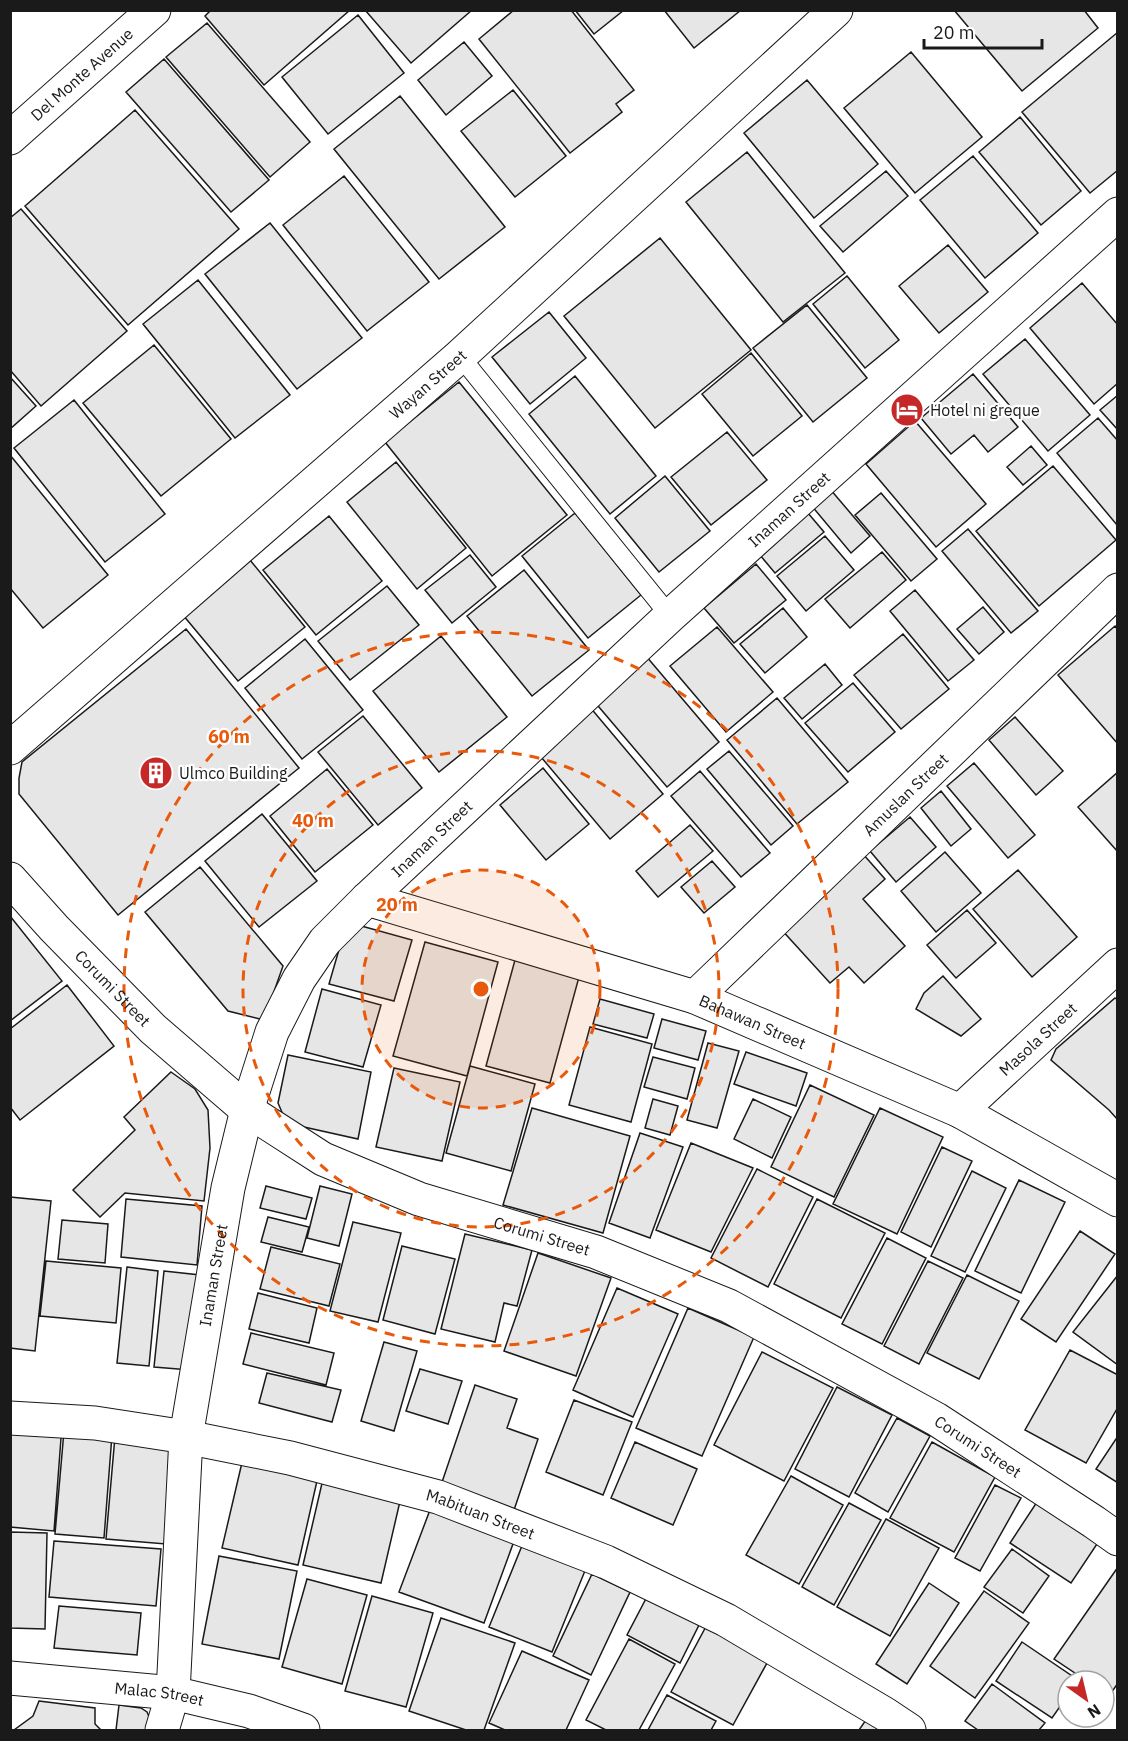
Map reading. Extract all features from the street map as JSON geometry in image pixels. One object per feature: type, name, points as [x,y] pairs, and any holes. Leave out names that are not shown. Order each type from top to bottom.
[{"type":"street","name":"Del Monte Avenue","points":[[10,138],[154,10]]},
{"type":"street","name":"Wayan Street","points":[[10,748],[460,356],[836,10]]},
{"type":"street","name":"Inaman Street","points":[[162,1731],[173,1693],[186,1437],[228,1188],[247,1110],[272,1032],[299,979],[325,940],[367,899],[670,616],[1118,214]]},
{"type":"street","name":"Amuslan Street","points":[[695,997],[1118,590]]},
{"type":"street","name":"Corumi Street","points":[[10,879],[54,928],[153,1029],[247,1110],[323,1159],[419,1199],[596,1252],[729,1306],[936,1419],[1094,1521],[1118,1539]]},
{"type":"street","name":"Bahawan Street","points":[[367,899],[695,997],[960,1111],[1118,1200]]},
{"type":"street","name":"Masola Street","points":[[960,1111],[1118,965]]},
{"type":"street","name":"Mabituan Street","points":[[10,1418],[95,1423],[186,1437],[290,1458],[438,1497],[606,1562],[726,1620],[885,1714],[909,1731]]},
{"type":"street","name":"Malac Street","points":[[10,1678],[173,1693],[249,1711],[303,1731]]},
{"type":"lane","points":[[460,356],[670,616]]},
{"type":"building","points":[[211,10],[350,10],[264,85],[205,16]]},
{"type":"building","points":[[365,10],[472,10],[411,63]]},
{"type":"building","points":[[514,10],[571,10],[634,90],[616,104],[622,112],[570,153],[479,39]]},
{"type":"building","points":[[575,10],[624,10],[594,34]]},
{"type":"building","points":[[664,10],[741,10],[694,48]]},
{"type":"building","points":[[954,10],[1084,10],[1098,28],[1022,91]]},
{"type":"building","points":[[358,15],[404,73],[328,134],[282,77]]},
{"type":"building","points":[[207,23],[310,142],[270,177],[166,57]]},
{"type":"building","points":[[1118,32],[1118,170],[1090,193],[1022,112]]},
{"type":"building","points":[[464,42],[492,76],[446,115],[418,80]]},
{"type":"building","points":[[911,52],[982,137],[915,193],[844,108]]},
{"type":"building","points":[[164,59],[269,180],[231,212],[126,92]]},
{"type":"building","points":[[807,80],[878,164],[814,218],[744,133]]},
{"type":"building","points":[[513,90],[566,156],[515,197],[461,131]]},
{"type":"building","points":[[400,96],[505,227],[439,279],[334,149]]},
{"type":"building","points":[[135,110],[239,229],[128,325],[25,206]]},
{"type":"building","points":[[1020,117],[1081,191],[1041,225],[979,152]]},
{"type":"building","points":[[747,152],[845,273],[783,322],[686,202]]},
{"type":"building","points":[[973,156],[1038,233],[985,278],[920,200]]},
{"type":"building","points":[[886,171],[908,196],[843,252],[820,226]]},
{"type":"building","points":[[344,176],[429,282],[367,331],[283,225]]},
{"type":"building","points":[[21,209],[127,331],[41,406],[10,370],[10,218]]},
{"type":"building","points":[[270,223],[362,338],[297,389],[205,274]]},
{"type":"building","points":[[660,238],[751,350],[655,428],[564,316]]},
{"type":"building","points":[[948,245],[988,292],[939,333],[899,286]]},
{"type":"building","points":[[847,276],[899,340],[865,368],[813,304]]},
{"type":"building","points":[[198,280],[290,395],[235,438],[143,324]]},
{"type":"building","points":[[1082,283],[1118,325],[1118,383],[1094,404],[1030,328]]},
{"type":"building","points":[[807,305],[867,378],[813,422],[753,348]]},
{"type":"building","points":[[549,312],[586,358],[530,404],[492,357]]},
{"type":"building","points":[[1025,339],[1090,415],[1048,451],[983,374]]},
{"type":"building","points":[[154,345],[231,439],[161,496],[83,403]]},
{"type":"building","points":[[751,353],[802,416],[753,456],[702,394]]},
{"type":"building","points":[[973,374],[1018,427],[988,452],[974,435],[951,454],[921,418]]},
{"type":"building","points":[[575,376],[656,476],[610,514],[529,414]]},
{"type":"building","points":[[10,377],[36,406],[10,429]]},
{"type":"building","points":[[459,382],[567,515],[492,576],[385,442]]},
{"type":"building","points":[[1118,395],[1118,430],[1100,410]]},
{"type":"building","points":[[74,400],[165,514],[105,562],[14,448]]},
{"type":"building","points":[[1098,418],[1118,441],[1117,525],[1057,453]]},
{"type":"building","points":[[915,421],[986,504],[936,547],[866,464]]},
{"type":"building","points":[[727,432],[767,480],[711,525],[671,477]]},
{"type":"building","points":[[1031,446],[1047,465],[1023,485],[1007,467]]},
{"type":"building","points":[[10,455],[108,575],[43,628],[10,588]]},
{"type":"building","points":[[396,462],[466,548],[417,589],[347,502]]},
{"type":"building","points":[[1053,466],[1116,540],[1039,606],[976,531]]},
{"type":"building","points":[[665,476],[710,531],[659,572],[615,518]]},
{"type":"building","points":[[830,489],[870,536],[851,553],[811,505]]},
{"type":"building","points":[[881,493],[937,559],[911,581],[855,515]]},
{"type":"building","points":[[802,506],[824,532],[775,573],[754,548]]},
{"type":"building","points":[[575,513],[641,595],[588,638],[522,556]]},
{"type":"building","points":[[329,516],[382,581],[316,635],[263,570]]},
{"type":"building","points":[[968,529],[1038,611],[1011,633],[942,551]]},
{"type":"building","points":[[825,536],[854,570],[806,611],[777,576]]},
{"type":"building","points":[[882,552],[906,580],[850,628],[825,599]]},
{"type":"building","points":[[470,555],[496,587],[452,623],[425,590]]},
{"type":"building","points":[[250,560],[305,627],[238,681],[183,615]]},
{"type":"building","points":[[756,564],[786,600],[734,643],[704,608]]},
{"type":"building","points":[[524,570],[589,650],[532,696],[467,616]]},
{"type":"building","points":[[387,586],[419,625],[350,680],[318,641]]},
{"type":"building","points":[[915,590],[974,660],[948,681],[890,611]]},
{"type":"building","points":[[983,607],[1004,632],[979,654],[957,629]]},
{"type":"building","points":[[783,608],[807,637],[765,673],[740,644]]},
{"type":"building","points":[[1115,626],[1118,630],[1118,744],[1058,675]]},
{"type":"building","points":[[717,627],[773,692],[726,732],[670,666]]},
{"type":"building","name":"Ulmco Building","points":[[186,629],[299,768],[118,915],[19,794],[22,762]]},
{"type":"building","points":[[903,634],[949,689],[901,729],[854,675]]},
{"type":"building","points":[[441,636],[507,717],[439,772],[373,691]]},
{"type":"building","points":[[305,639],[363,710],[302,759],[245,688]]},
{"type":"building","points":[[646,656],[719,742],[667,787],[593,700]]},
{"type":"building","points":[[825,664],[842,685],[802,719],[784,698]]},
{"type":"building","points":[[853,683],[895,732],[848,772],[805,723]]},
{"type":"building","points":[[777,698],[848,782],[797,824],[727,740]]},
{"type":"building","points":[[589,706],[663,794],[610,839],[536,751]]},
{"type":"building","points":[[363,716],[422,788],[378,825],[318,752]]},
{"type":"building","points":[[1015,717],[1063,771],[1036,795],[989,740]]},
{"type":"building","points":[[729,751],[793,826],[771,845],[707,769]]},
{"type":"building","points":[[974,763],[1035,835],[1008,858],[947,786]]},
{"type":"building","points":[[543,768],[589,824],[546,860],[500,805]]},
{"type":"building","points":[[327,769],[373,825],[315,872],[270,816]]},
{"type":"building","points":[[700,771],[770,853],[741,877],[671,796]]},
{"type":"building","points":[[1118,772],[1118,852],[1078,807]]},
{"type":"building","points":[[941,791],[971,829],[951,846],[921,808]]},
{"type":"building","points":[[262,814],[317,881],[259,927],[205,861]]},
{"type":"building","points":[[910,817],[936,847],[896,882],[870,851]]},
{"type":"building","points":[[690,825],[713,851],[658,897],[636,871]]},
{"type":"building","points":[[945,852],[981,893],[936,932],[901,891]]},
{"type":"building","points":[[863,854],[885,879],[863,899],[905,946],[864,983],[849,967],[830,983],[780,928]]},
{"type":"building","points":[[712,861],[735,887],[704,913],[681,887]]},
{"type":"building","points":[[200,867],[283,966],[264,1020],[228,1011],[145,912]]},
{"type":"building","points":[[1018,870],[1077,937],[1032,977],[973,909]]},
{"type":"building","points":[[967,910],[996,943],[956,978],[927,945]]},
{"type":"building","points":[[10,916],[62,981],[10,1021]]},
{"type":"building","points":[[347,922],[412,940],[394,1001],[329,984]]},
{"type":"building","points":[[425,942],[498,962],[467,1076],[393,1056]]},
{"type":"building","points":[[515,960],[579,977],[550,1083],[486,1066]]},
{"type":"building","points":[[943,976],[981,1019],[961,1036],[916,1009],[924,993]]},
{"type":"building","points":[[67,985],[114,1046],[20,1120],[10,1107],[10,1029]]},
{"type":"building","points":[[322,989],[381,1005],[363,1067],[305,1052]]},
{"type":"building","points":[[1115,998],[1118,1000],[1118,1120],[1051,1060],[1056,1049]]},
{"type":"building","points":[[600,999],[654,1014],[647,1038],[593,1024]]},
{"type":"building","points":[[662,1019],[706,1031],[698,1060],[654,1048]]},
{"type":"building","points":[[590,1027],[652,1044],[631,1122],[569,1105]]},
{"type":"building","points":[[708,1043],[739,1051],[717,1128],[687,1120]]},
{"type":"building","points":[[746,1052],[807,1073],[796,1106],[734,1084]]},
{"type":"building","points":[[288,1055],[371,1072],[358,1139],[304,1127],[284,1117],[278,1103]]},
{"type":"building","points":[[653,1057],[695,1068],[687,1099],[644,1087]]},
{"type":"building","points":[[470,1066],[535,1084],[511,1171],[446,1153]]},
{"type":"building","points":[[394,1068],[460,1082],[442,1161],[376,1147]]},
{"type":"building","points":[[171,1072],[195,1089],[208,1110],[210,1148],[204,1201],[125,1193],[100,1217],[73,1190],[135,1130],[124,1117]]},
{"type":"building","points":[[810,1085],[874,1115],[834,1197],[771,1167]]},
{"type":"building","points":[[653,1099],[678,1106],[670,1135],[645,1128]]},
{"type":"building","points":[[753,1099],[791,1117],[772,1158],[734,1139]]},
{"type":"building","points":[[532,1108],[630,1136],[603,1233],[503,1205]]},
{"type":"building","points":[[880,1108],[943,1137],[897,1234],[833,1204]]},
{"type":"building","points":[[640,1133],[683,1147],[650,1238],[609,1223]]},
{"type":"building","points":[[691,1143],[753,1168],[711,1252],[656,1230]]},
{"type":"building","points":[[942,1147],[972,1161],[931,1247],[901,1232]]},
{"type":"building","points":[[757,1169],[813,1197],[768,1287],[711,1258]]},
{"type":"building","points":[[972,1171],[1006,1188],[965,1272],[931,1256]]},
{"type":"building","points":[[1019,1180],[1065,1202],[1021,1293],[975,1271]]},
{"type":"building","points":[[266,1186],[312,1198],[306,1219],[260,1208]]},
{"type":"building","points":[[320,1186],[352,1194],[339,1246],[307,1238]]},
{"type":"building","points":[[10,1197],[51,1201],[35,1351],[10,1348]]},
{"type":"building","points":[[126,1199],[202,1206],[197,1265],[121,1257]]},
{"type":"building","points":[[817,1199],[885,1233],[841,1318],[774,1284]]},
{"type":"building","points":[[268,1217],[309,1227],[302,1252],[261,1242]]},
{"type":"building","points":[[62,1220],[108,1224],[105,1263],[58,1259]]},
{"type":"building","points":[[353,1222],[401,1233],[378,1322],[330,1311]]},
{"type":"building","points":[[1080,1231],[1115,1254],[1056,1342],[1021,1319]]},
{"type":"building","points":[[465,1234],[532,1250],[517,1306],[504,1303],[495,1342],[441,1329]]},
{"type":"building","points":[[887,1238],[926,1258],[882,1344],[842,1324]]},
{"type":"building","points":[[402,1246],[455,1259],[435,1334],[383,1320]]},
{"type":"building","points":[[271,1247],[340,1264],[329,1306],[260,1289]]},
{"type":"building","points":[[538,1253],[611,1278],[576,1376],[504,1351]]},
{"type":"building","points":[[46,1261],[121,1268],[116,1323],[40,1316]]},
{"type":"building","points":[[928,1261],[963,1278],[919,1364],[884,1346]]},
{"type":"building","points":[[127,1267],[158,1271],[149,1366],[117,1363]]},
{"type":"building","points":[[164,1271],[200,1275],[190,1370],[154,1367]]},
{"type":"building","points":[[967,1275],[1019,1301],[979,1379],[927,1353]]},
{"type":"building","points":[[1118,1275],[1118,1365],[1073,1332]]},
{"type":"building","points":[[617,1288],[678,1314],[633,1417],[573,1390]]},
{"type":"building","points":[[258,1293],[317,1308],[309,1343],[249,1329]]},
{"type":"building","points":[[688,1308],[754,1337],[702,1456],[636,1428]]},
{"type":"building","points":[[251,1333],[334,1353],[326,1385],[243,1364]]},
{"type":"building","points":[[384,1342],[417,1351],[394,1431],[361,1421]]},
{"type":"building","points":[[1070,1350],[1118,1375],[1118,1407],[1086,1463],[1025,1430]]},
{"type":"building","points":[[762,1352],[833,1388],[784,1481],[714,1445]]},
{"type":"building","points":[[420,1369],[462,1381],[448,1424],[406,1411]]},
{"type":"building","points":[[267,1373],[341,1390],[332,1422],[259,1403]]},
{"type":"building","points":[[475,1385],[517,1399],[507,1428],[538,1439],[513,1513],[440,1488]]},
{"type":"building","points":[[837,1387],[892,1415],[849,1497],[795,1469]]},
{"type":"building","points":[[574,1400],[632,1422],[603,1495],[546,1472]]},
{"type":"building","points":[[897,1418],[930,1436],[888,1512],[855,1493]]},
{"type":"building","points":[[10,1420],[62,1425],[54,1531],[10,1527]]},
{"type":"building","points":[[116,1425],[176,1430],[166,1544],[106,1539]]},
{"type":"building","points":[[64,1431],[112,1435],[104,1538],[55,1534]]},
{"type":"building","points":[[1118,1436],[1118,1483],[1096,1469]]},
{"type":"building","points":[[635,1442],[697,1469],[673,1525],[611,1498]]},
{"type":"building","points":[[932,1442],[995,1477],[954,1552],[890,1518]]},
{"type":"building","points":[[244,1454],[319,1472],[298,1565],[222,1548]]},
{"type":"building","points":[[791,1476],[843,1505],[799,1584],[746,1555]]},
{"type":"building","points":[[323,1479],[401,1497],[381,1583],[303,1565]]},
{"type":"building","points":[[995,1485],[1021,1498],[980,1571],[955,1558]]},
{"type":"building","points":[[433,1502],[517,1533],[484,1623],[399,1592]]},
{"type":"building","points":[[1037,1502],[1099,1541],[1071,1583],[1010,1543]]},
{"type":"building","points":[[849,1503],[881,1520],[834,1605],[802,1587]]},
{"type":"building","points":[[886,1519],[939,1548],[890,1636],[837,1607]]},
{"type":"building","points":[[530,1526],[593,1551],[552,1652],[489,1627]]},
{"type":"building","points":[[10,1532],[47,1533],[45,1629],[10,1628]]},
{"type":"building","points":[[54,1541],[161,1549],[156,1606],[49,1597]]},
{"type":"building","points":[[1012,1549],[1049,1576],[1023,1613],[984,1587]]},
{"type":"building","points":[[219,1556],[297,1571],[279,1659],[202,1644]]},
{"type":"building","points":[[1118,1567],[1118,1683],[1116,1686],[1116,1669],[1069,1669],[1054,1659]]},
{"type":"building","points":[[592,1574],[630,1592],[591,1675],[553,1656]]},
{"type":"building","points":[[307,1579],[367,1595],[342,1684],[282,1667]]},
{"type":"building","points":[[929,1583],[959,1603],[907,1684],[876,1664]]},
{"type":"building","points":[[650,1591],[702,1619],[680,1663],[627,1635]]},
{"type":"building","points":[[984,1591],[1029,1623],[975,1698],[930,1666]]},
{"type":"building","points":[[372,1596],[433,1613],[406,1707],[345,1691]]},
{"type":"building","points":[[59,1606],[141,1613],[137,1655],[54,1648]]},
{"type":"building","points":[[441,1618],[515,1643],[484,1730],[466,1730],[409,1711]]},
{"type":"building","points":[[710,1619],[773,1652],[733,1725],[671,1692]]},
{"type":"building","points":[[629,1639],[675,1664],[639,1730],[606,1730],[586,1720]]},
{"type":"building","points":[[1022,1642],[1062,1669],[1056,1669],[1056,1712],[1052,1718],[996,1681]]},
{"type":"building","points":[[522,1651],[589,1680],[566,1730],[505,1730],[489,1723]]},
{"type":"building","points":[[992,1684],[1045,1723],[1039,1730],[978,1730],[965,1721]]},
{"type":"building","points":[[667,1695],[716,1721],[711,1730],[648,1730]]},
{"type":"building","points":[[39,1701],[95,1708],[95,1724],[101,1730],[14,1730],[33,1716]]},
{"type":"building","points":[[119,1705],[141,1708],[147,1712],[150,1719],[150,1730],[116,1730]]},
{"type":"building","points":[[870,1714],[892,1730],[859,1730]]},
{"type":"place","name":"Hotel ni greque","points":[[907,410]]},
{"type":"place","name":"Ulmco Building","points":[[156,773]]}]
